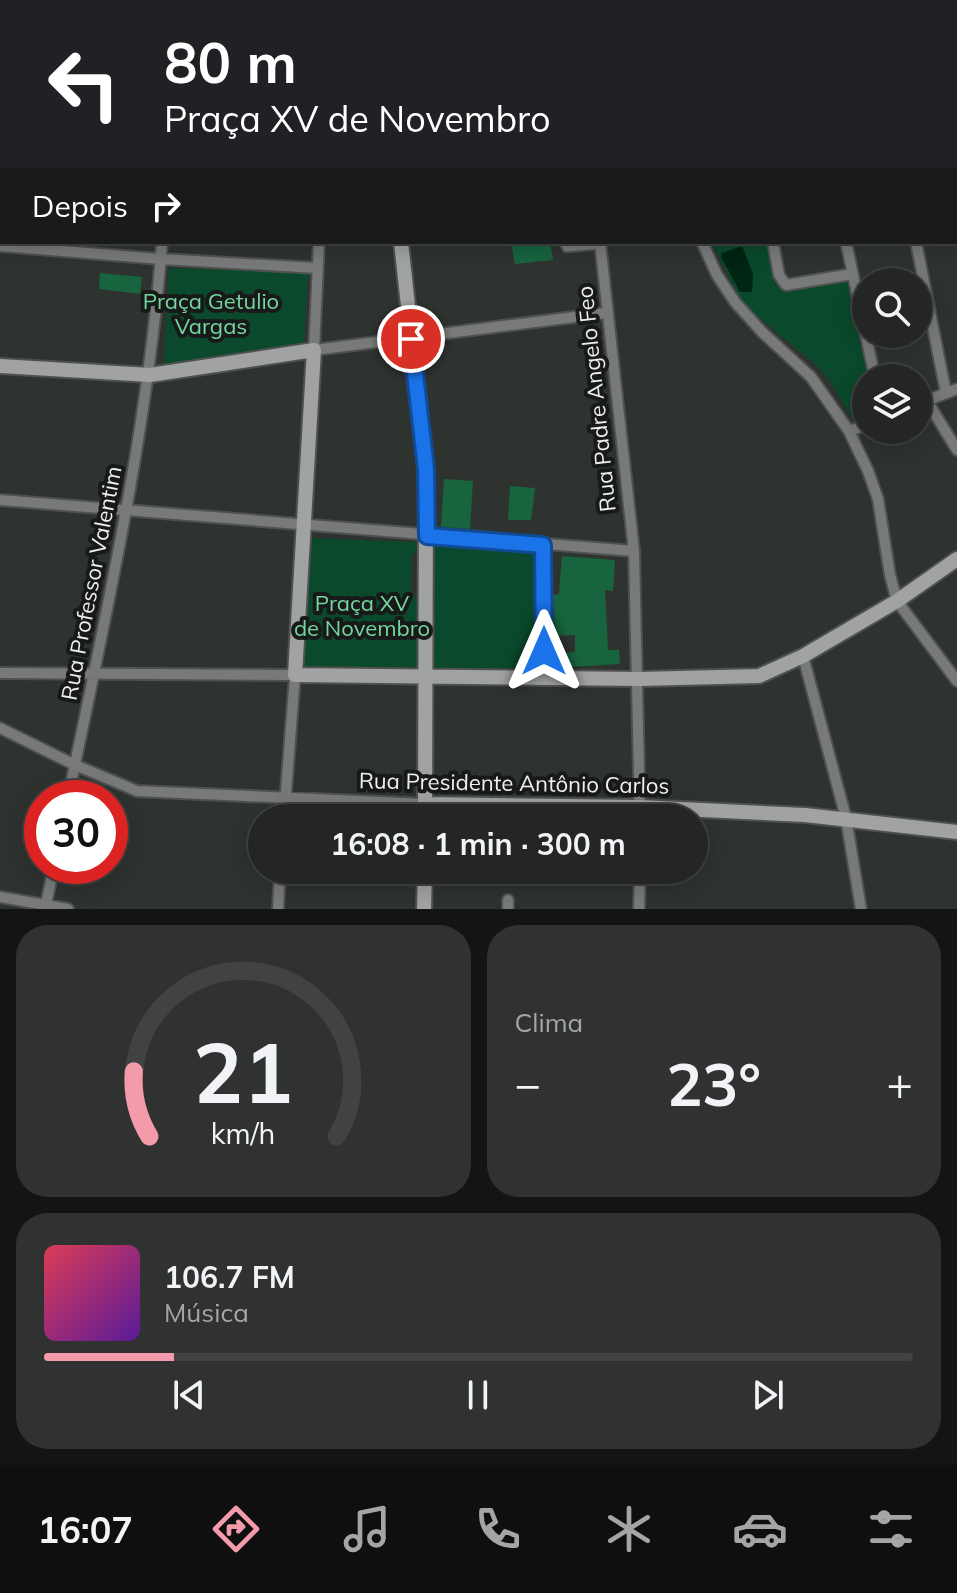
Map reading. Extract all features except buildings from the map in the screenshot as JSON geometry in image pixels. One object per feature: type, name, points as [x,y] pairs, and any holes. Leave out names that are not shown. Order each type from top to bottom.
[{"type":"street","name":"Rua Professor Valentim","points":[[72,780],[127,510],[150,375],[162,244]]},
{"type":"street","points":[[285,804],[295,675],[319,244]]},
{"type":"street","points":[[401,244],[426,469],[425,804]]},
{"type":"street","name":"Rua Padre Angelo Feo","points":[[600,244],[634,551]]},
{"type":"street","points":[[703,244],[717,275],[735,302],[811,377],[849,431],[878,499],[897,601],[956,676]]},
{"type":"street","points":[[773,244],[779,275],[786,285],[792,286],[852,274],[846,244]]},
{"type":"street","points":[[916,244],[952,391],[932,399]]},
{"type":"street","points":[[0,246],[317,268]]},
{"type":"street","points":[[0,366],[150,375],[314,350],[606,313]]},
{"type":"street","points":[[932,416],[957,450]]},
{"type":"street","points":[[0,500],[634,551],[640,804]]},
{"type":"street","points":[[543,545],[544,678]]},
{"type":"street","points":[[0,673],[639,679],[759,676],[803,656],[897,601],[957,559]]},
{"type":"street","points":[[803,656],[846,818],[861,909]]},
{"type":"street","name":"Rua Presidente Antônio Carlos","points":[[0,728],[137,791],[350,804]]},
{"type":"street","name":"Rua Presidente Antônio Carlos","points":[[708,814],[846,818],[957,832]]},
{"type":"street","points":[[46,907],[50,884]]},
{"type":"street","points":[[278,909],[279,884]]},
{"type":"street","points":[[424,909],[425,884]]},
{"type":"street","points":[[639,909],[640,884]]},
{"type":"street","points":[[0,897],[68,909]]},
{"type":"lane","points":[[563,244],[566,249],[600,244]]},
{"type":"green space","points":[[712,244],[771,244],[783,292],[847,279],[852,303],[852,348],[862,348],[865,364],[852,364],[852,419],[832,384],[817,366],[757,316],[739,296]]},
{"type":"green space","name":"Praça Getulio Vargas","points":[[169,268],[308,272],[304,345],[164,365]]},
{"type":"green space","name":"Praça XV de Novembro","points":[[309,538],[418,542],[418,549],[412,555],[411,592],[417,598],[417,665],[410,670],[304,669]]},
{"type":"green space","name":"Praça XV de Novembro","points":[[435,543],[535,551],[537,669],[434,668]]},
{"type":"shaded area","points":[[742,246],[753,274],[752,292],[740,292],[721,257],[722,253]]},
{"type":"route","points":[[411,339],[422,418],[427,536],[543,545],[544,651]]}]
